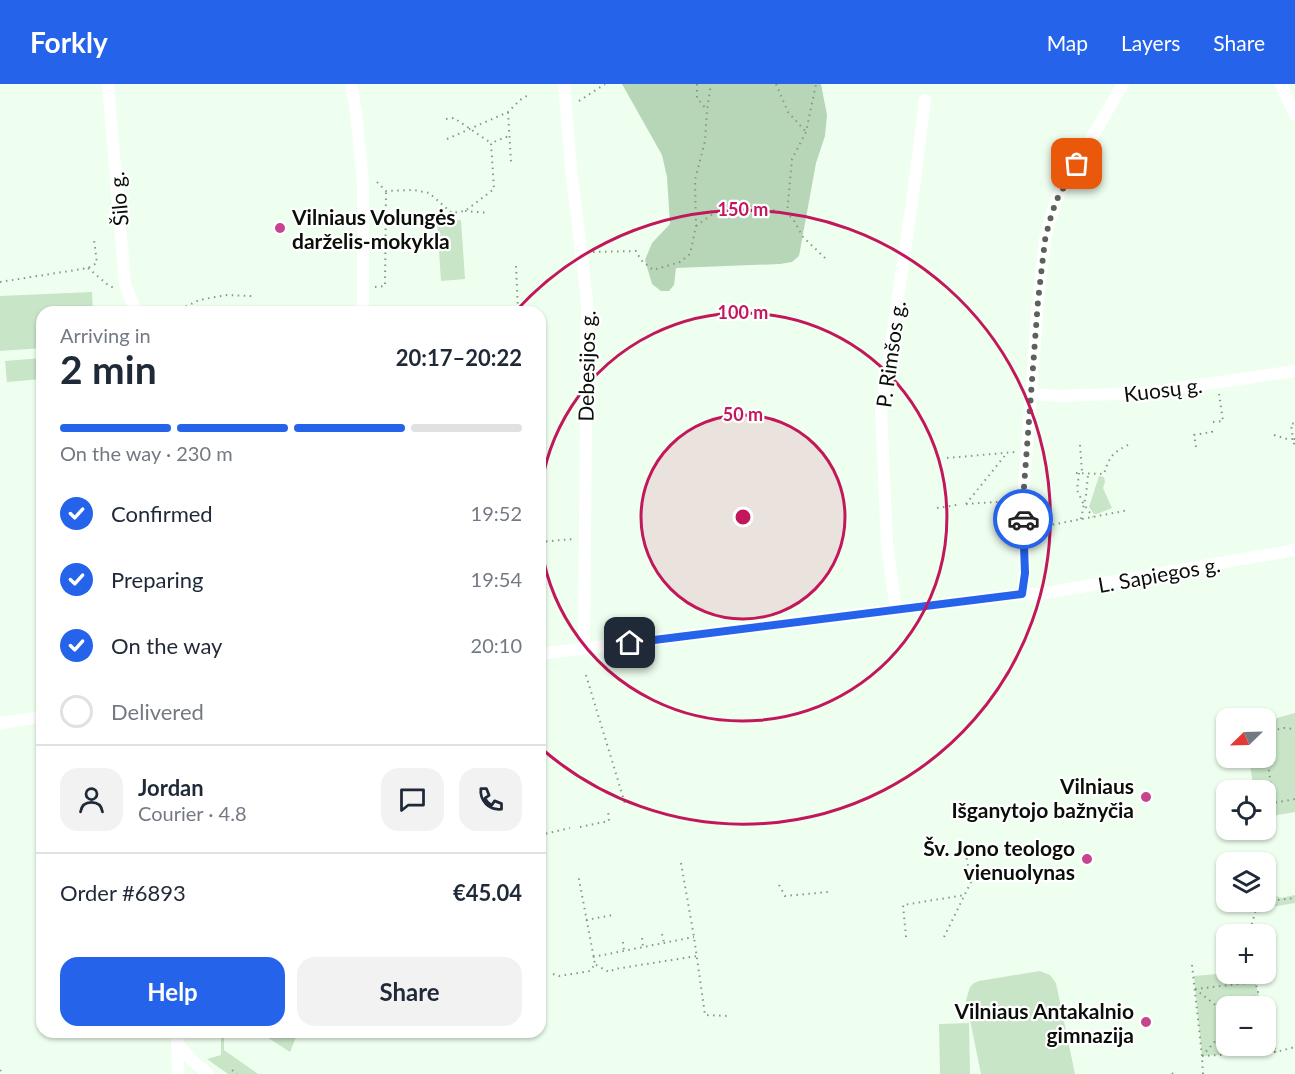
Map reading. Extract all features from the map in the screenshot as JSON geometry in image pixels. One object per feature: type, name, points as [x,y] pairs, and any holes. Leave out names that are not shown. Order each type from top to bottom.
[{"type":"street","name":"Šilo g.","points":[[108,84],[125,284],[133,306]]},
{"type":"street","points":[[351,84],[363,183],[363,306]]},
{"type":"street","name":"Debesijos g.","points":[[564,84],[587,312],[584,649]]},
{"type":"street","points":[[1022,594],[1025,573],[1023,500],[1038,301],[1045,240],[1056,201],[1123,84]]},
{"type":"street","points":[[1281,84],[1295,115]]},
{"type":"street","name":"P. Rimšos g.","points":[[896,610],[887,544],[881,410],[925,100]]},
{"type":"street","name":"Kuosų g.","points":[[1031,394],[1084,396],[1144,393],[1295,371]]},
{"type":"street","name":"L. Sapiegos g.","points":[[546,653],[1022,594],[1040,594],[1295,550]]},
{"type":"street","points":[[0,723],[36,718]]},
{"type":"street","points":[[177,1038],[205,1071]]},
{"type":"street","points":[[177,1038],[180,1074],[190,1068],[205,1071]]},
{"type":"path","points":[[567,109],[605,84]]},
{"type":"path","points":[[697,84],[697,98],[707,110]]},
{"type":"path","points":[[581,253],[636,251],[641,260],[653,270],[680,262],[690,254],[696,226],[694,180],[705,141],[711,84]]},
{"type":"path","points":[[776,84],[788,112],[806,132]]},
{"type":"path","points":[[787,214],[792,159],[806,132],[816,84]]},
{"type":"path","points":[[447,139],[508,112],[530,94]]},
{"type":"path","points":[[508,112],[511,162]]},
{"type":"path","points":[[446,118],[454,118],[491,143]]},
{"type":"path","points":[[491,143],[509,136]]},
{"type":"path","points":[[465,211],[494,189],[491,143]]},
{"type":"path","points":[[371,177],[386,191],[414,190],[429,193],[452,213],[465,211],[489,213]]},
{"type":"path","points":[[374,286],[385,286],[386,191]]},
{"type":"path","points":[[696,226],[724,206],[759,206],[787,214],[803,237],[826,259]]},
{"type":"path","points":[[0,282],[88,268],[97,263],[94,240]]},
{"type":"path","points":[[516,266],[518,306]]},
{"type":"path","points":[[88,268],[108,285],[128,295]]},
{"type":"path","points":[[187,306],[199,300],[227,295],[252,296]]},
{"type":"path","points":[[1213,422],[1223,421],[1220,402]]},
{"type":"path","points":[[1295,423],[1291,424],[1295,448]]},
{"type":"path","points":[[1196,447],[1194,435],[1212,432],[1212,430]]},
{"type":"path","points":[[1275,435],[1294,439]]},
{"type":"path","points":[[1079,473],[1104,474],[1109,459],[1116,451],[1132,443]]},
{"type":"path","points":[[1080,445],[1077,490],[1093,517]]},
{"type":"path","points":[[947,458],[1027,451]]},
{"type":"path","points":[[1007,452],[966,504],[1023,500]]},
{"type":"path","points":[[1081,519],[1088,474]]},
{"type":"path","points":[[937,508],[957,505]]},
{"type":"path","points":[[1023,530],[1129,510]]},
{"type":"path","points":[[546,541],[585,539]]},
{"type":"path","points":[[586,675],[626,807]]},
{"type":"path","points":[[1276,730],[1295,729]]},
{"type":"path","points":[[1269,768],[1273,803],[1295,799]]},
{"type":"path","points":[[580,827],[609,821],[608,810]]},
{"type":"path","points":[[546,834],[570,828]]},
{"type":"path","points":[[944,937],[971,882],[965,849]]},
{"type":"path","points":[[681,863],[705,1015],[728,1016]]},
{"type":"path","points":[[578,874],[595,964],[609,972],[615,969],[697,956]]},
{"type":"path","points":[[779,885],[785,896],[828,892]]},
{"type":"path","points":[[906,937],[903,905],[965,895]]},
{"type":"path","points":[[1276,900],[1295,898]]},
{"type":"path","points":[[586,920],[613,915]]},
{"type":"path","points":[[662,934],[664,943]]},
{"type":"path","points":[[593,957],[694,937]]},
{"type":"path","points":[[642,938],[643,947]]},
{"type":"path","points":[[623,942],[624,951]]},
{"type":"path","points":[[553,974],[559,976],[590,971],[595,964]]},
{"type":"path","points":[[1192,965],[1203,1074]]},
{"type":"path","points":[[1195,989],[1239,984]]},
{"type":"path","points":[[1256,984],[1259,996]]},
{"type":"path","points":[[1195,989],[1216,1005]]},
{"type":"path","points":[[1255,996],[1258,993]]},
{"type":"path","points":[[1202,1056],[1216,1040]]},
{"type":"path","points":[[1276,1052],[1295,1047]]},
{"type":"path","points":[[1202,1056],[1216,1055]]},
{"type":"path","points":[[0,1070],[3,1074]]},
{"type":"path","points":[[232,1070],[237,1074]]},
{"type":"green space","points":[[622,84],[821,84],[827,115],[825,136],[816,163],[799,256],[792,262],[780,264],[676,268],[674,285],[669,291],[661,291],[652,284],[645,260],[652,243],[670,224],[667,177],[662,155]]},
{"type":"green space","points":[[461,220],[465,279],[441,281],[437,221]]},
{"type":"green space","points":[[92,292],[93,306],[36,306],[36,348],[0,351],[0,296]]},
{"type":"green space","points":[[36,358],[36,380],[7,382],[5,361]]},
{"type":"green space","points":[[1099,476],[1104,477],[1103,488],[1112,508],[1094,514],[1089,507]]},
{"type":"green space","points":[[1295,713],[1295,812],[1276,815],[1276,780],[1252,780],[1251,768],[1276,768],[1276,718]]},
{"type":"green space","points":[[1295,895],[1295,903],[1276,906],[1276,896],[1281,898]]},
{"type":"green space","points":[[1040,971],[1050,975],[1056,983],[1075,1074],[981,1074],[966,1000],[970,987],[979,981]]},
{"type":"green space","points":[[1216,974],[1216,984],[1256,984],[1259,996],[1216,996],[1216,1055],[1202,1056],[1194,976]]},
{"type":"green space","points":[[969,1023],[970,1074],[940,1074],[939,1024]]},
{"type":"green space","points":[[221,1038],[224,1038],[224,1050],[258,1074],[228,1074],[207,1059],[221,1055]]},
{"type":"green space","points":[[268,1038],[296,1038],[290,1052]]},
{"type":"way so far","points":[[1023,519],[1038,301],[1045,240],[1056,201],[1077,164]]},
{"type":"place","name":"Vilniaus Volungės darželis-mokykla","points":[[280,228]]},
{"type":"place","name":"Vilniaus Išganytojo bažnyčia","points":[[1146,797]]},
{"type":"place","name":"Šv. Jono teologo vienuolynas","points":[[1087,859]]},
{"type":"place","name":"Vilniaus Antakalnio gimnazija","points":[[1146,1022]]},
{"type":"route","points":[[630,643],[1022,594],[1025,573],[1023,519]]}]
